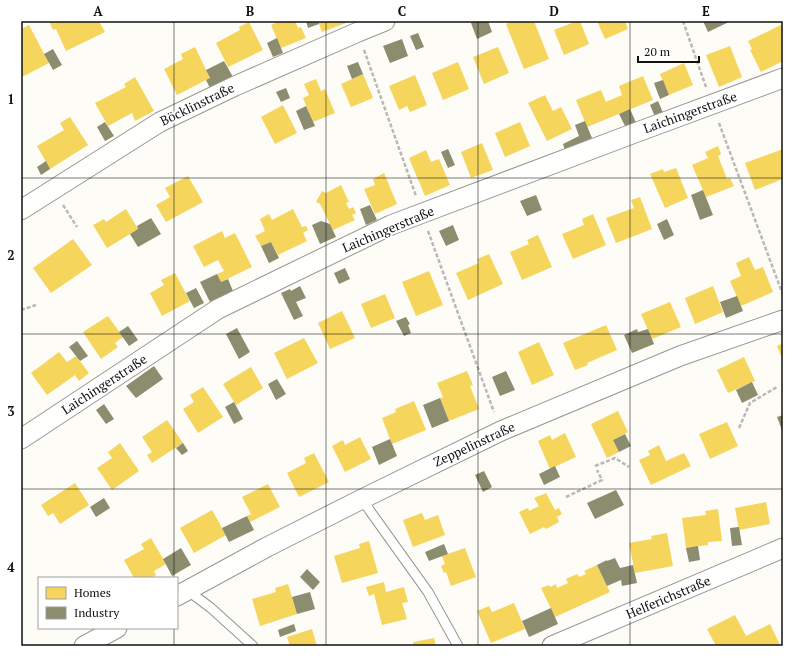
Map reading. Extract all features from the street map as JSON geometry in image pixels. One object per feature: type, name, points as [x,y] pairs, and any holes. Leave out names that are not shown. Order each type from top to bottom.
[{"type":"street","name":"Böcklinstraße","points":[[21,210],[160,122],[235,86],[385,21]]},
{"type":"street","name":"Laichingerstraße","points":[[21,439],[218,309],[391,225],[783,78]]},
{"type":"street","name":"Zeppelinstraße","points":[[182,593],[362,498],[501,431],[680,356],[783,320]]},
{"type":"street","name":"Helferichstraße","points":[[552,646],[783,548]]},
{"type":"street","points":[[84,646],[116,629]]},
{"type":"lane","points":[[362,498],[428,592],[458,646]]},
{"type":"lane","points":[[182,593],[212,608],[253,646]]},
{"type":"path","points":[[683,21],[712,104],[783,294]]},
{"type":"path","points":[[53,190],[77,227]]},
{"type":"path","points":[[21,310],[36,305]]},
{"type":"path","points":[[739,428],[750,403],[777,387]]},
{"type":"path","points":[[595,466],[615,458],[630,467]]},
{"type":"path","points":[[566,497],[602,480],[596,470]]},
{"type":"building: Homes","points":[[49,21],[65,21],[66,23],[70,21],[99,21],[105,32],[66,51],[56,29],[53,30]]},
{"type":"building: Homes","points":[[280,21],[295,21],[298,28],[301,27],[306,38],[281,48],[271,25]]},
{"type":"building: Homes","points":[[318,21],[345,21],[346,23],[322,32]]},
{"type":"building: Homes","points":[[513,21],[534,21],[549,59],[524,69],[506,24]]},
{"type":"building: Homes","points":[[580,21],[589,44],[564,55],[554,30]]},
{"type":"building: Homes","points":[[597,21],[625,21],[628,29],[605,39]]},
{"type":"building: Homes","points":[[249,22],[263,50],[228,67],[216,43],[240,30],[239,27]]},
{"type":"building: Homes","points":[[783,24],[783,61],[761,72],[750,50],[752,49],[748,41]]},
{"type":"building: Homes","points":[[29,25],[49,63],[22,77],[21,29]]},
{"type":"building: Homes","points":[[730,46],[742,77],[719,87],[706,55]]},
{"type":"building: Homes","points":[[195,47],[210,78],[177,95],[164,69],[183,59],[181,54]]},
{"type":"building: Homes","points":[[498,47],[509,73],[484,84],[473,57]]},
{"type":"building: Homes","points":[[458,62],[469,89],[443,100],[432,73]]},
{"type":"building: Homes","points":[[684,63],[693,85],[669,95],[660,74]]},
{"type":"building: Homes","points":[[363,74],[373,98],[351,107],[341,84]]},
{"type":"building: Homes","points":[[415,75],[427,105],[410,112],[407,106],[399,110],[389,86]]},
{"type":"building: Homes","points":[[643,76],[653,100],[587,127],[576,100],[601,90],[606,102],[622,95],[619,86]]},
{"type":"building: Homes","points":[[135,77],[154,111],[135,121],[132,113],[108,126],[95,103],[126,87],[124,84]]},
{"type":"building: Homes","points":[[316,79],[321,91],[325,89],[335,113],[313,122],[303,98],[309,95],[304,84]]},
{"type":"building: Homes","points":[[545,95],[553,111],[561,107],[572,129],[547,141],[528,103]]},
{"type":"building: Homes","points":[[283,105],[297,133],[275,144],[261,117]]},
{"type":"building: Homes","points":[[70,117],[88,145],[50,169],[37,146],[64,130],[60,123]]},
{"type":"building: Homes","points":[[520,122],[530,146],[505,157],[495,133]]},
{"type":"building: Homes","points":[[482,143],[493,170],[471,178],[461,152]]},
{"type":"building: Homes","points":[[718,146],[721,154],[718,156],[727,179],[730,178],[734,186],[706,197],[692,165],[708,158],[705,152]]},
{"type":"building: Homes","points":[[783,149],[783,179],[755,190],[745,163]]},
{"type":"building: Homes","points":[[426,150],[431,162],[439,159],[450,185],[425,196],[409,158]]},
{"type":"building: Homes","points":[[676,168],[688,198],[665,208],[650,174],[663,169],[664,172]]},
{"type":"building: Homes","points":[[384,173],[397,204],[375,214],[364,189],[375,185],[373,179]]},
{"type":"building: Homes","points":[[188,176],[203,202],[166,222],[156,205],[170,197],[165,188]]},
{"type":"building: Homes","points":[[341,185],[349,202],[346,203],[349,209],[353,207],[356,213],[352,215],[355,220],[333,230],[320,204],[316,202],[322,191],[326,193]]},
{"type":"building: Homes","points":[[640,197],[652,229],[616,243],[606,218],[634,208],[631,200]]},
{"type":"building: Homes","points":[[126,209],[138,229],[107,248],[93,225],[104,219],[106,222]]},
{"type":"building: Homes","points":[[293,209],[302,227],[306,226],[308,230],[303,233],[307,241],[278,255],[271,242],[261,246],[255,236],[265,231],[260,219],[269,214],[272,220]]},
{"type":"building: Homes","points":[[593,214],[606,245],[573,259],[562,234],[584,225],[582,219]]},
{"type":"building: Homes","points":[[222,231],[225,238],[235,233],[252,267],[221,282],[217,274],[224,271],[218,260],[204,267],[193,246]]},
{"type":"building: Homes","points":[[538,235],[552,267],[522,280],[510,252],[529,244],[527,240]]},
{"type":"building: Homes","points":[[73,239],[92,265],[51,293],[33,268]]},
{"type":"building: Homes","points":[[489,254],[503,284],[468,300],[456,273],[479,263],[477,259]]},
{"type":"building: Homes","points":[[749,257],[755,270],[763,267],[773,292],[741,306],[730,281],[741,276],[736,263]]},
{"type":"building: Homes","points":[[429,271],[443,305],[416,316],[402,282]]},
{"type":"building: Homes","points":[[175,273],[190,301],[162,316],[150,293],[164,285],[161,280]]},
{"type":"building: Homes","points":[[713,286],[723,312],[695,324],[685,298]]},
{"type":"building: Homes","points":[[385,294],[395,318],[371,328],[361,304]]},
{"type":"building: Homes","points":[[670,302],[681,327],[652,339],[641,314]]},
{"type":"building: Homes","points":[[342,311],[355,338],[330,349],[318,323]]},
{"type":"building: Homes","points":[[108,316],[123,337],[115,343],[118,347],[101,359],[83,332]]},
{"type":"building: Homes","points":[[606,325],[617,350],[575,370],[563,343]]},
{"type":"building: Homes","points":[[304,338],[318,363],[287,379],[274,353]]},
{"type":"building: Homes","points":[[539,342],[554,375],[532,385],[518,352]]},
{"type":"building: Homes","points":[[783,343],[783,361],[777,346]]},
{"type":"building: Homes","points":[[59,352],[67,362],[76,356],[89,373],[79,381],[75,375],[47,395],[31,373]]},
{"type":"building: Homes","points":[[744,357],[755,381],[728,393],[717,370]]},
{"type":"building: Homes","points":[[251,367],[263,388],[236,405],[223,384]]},
{"type":"building: Homes","points":[[467,371],[473,385],[470,386],[479,409],[449,421],[440,398],[443,397],[437,383]]},
{"type":"building: Homes","points":[[203,387],[223,417],[198,433],[183,409],[194,402],[190,395]]},
{"type":"building: Homes","points":[[414,401],[426,430],[392,444],[382,418],[396,412],[395,409]]},
{"type":"building: Homes","points":[[618,411],[628,432],[613,440],[619,452],[607,458],[591,424]]},
{"type":"building: Homes","points":[[167,420],[183,443],[152,463],[147,455],[152,452],[142,437]]},
{"type":"building: Homes","points":[[727,422],[738,446],[710,459],[699,434]]},
{"type":"building: Homes","points":[[565,433],[576,457],[550,469],[538,441],[550,435],[552,440]]},
{"type":"building: Homes","points":[[360,437],[371,459],[345,472],[332,446],[343,440],[345,445]]},
{"type":"building: Homes","points":[[120,443],[139,471],[112,490],[97,468],[112,458],[108,452]]},
{"type":"building: Homes","points":[[659,445],[666,461],[684,453],[691,466],[651,485],[639,460],[650,455],[648,451]]},
{"type":"building: Homes","points":[[314,453],[329,482],[299,497],[287,473],[306,463],[304,458]]},
{"type":"building: Homes","points":[[75,483],[89,505],[60,524],[53,513],[48,516],[41,505]]},
{"type":"building: Homes","points":[[268,484],[280,507],[250,522],[247,516],[251,514],[242,497]]},
{"type":"building: Homes","points":[[546,493],[555,510],[559,508],[562,514],[557,517],[559,522],[546,529],[544,527],[530,534],[519,512],[528,508],[529,511],[539,506],[534,498]]},
{"type":"building: Homes","points":[[766,502],[770,524],[739,530],[735,508]]},
{"type":"building: Homes","points":[[718,509],[722,541],[708,542],[708,545],[686,548],[682,518],[706,515],[705,511]]},
{"type":"building: Homes","points":[[212,510],[226,535],[194,553],[180,528]]},
{"type":"building: Homes","points":[[422,513],[425,520],[438,515],[445,535],[413,547],[403,520]]},
{"type":"building: Homes","points":[[667,533],[673,566],[635,573],[629,543],[652,539],[651,536]]},
{"type":"building: Homes","points":[[151,538],[166,564],[154,571],[156,575],[153,577],[133,577],[124,560],[144,549],[141,544]]},
{"type":"building: Homes","points":[[369,541],[378,573],[342,583],[334,556],[360,548],[359,544]]},
{"type":"building: Homes","points":[[465,548],[476,577],[451,586],[446,572],[444,573],[441,566],[445,564],[442,556]]},
{"type":"building: Homes","points":[[597,565],[610,592],[555,617],[541,588],[549,585],[550,587],[556,584],[557,588],[568,583],[566,579],[577,574],[579,577],[586,574],[584,571]]},
{"type":"building: Homes","points":[[384,582],[386,592],[404,587],[408,602],[402,603],[407,619],[382,625],[374,594],[369,596],[366,587]]},
{"type":"building: Homes","points":[[288,584],[297,614],[260,626],[252,599],[276,592],[275,588]]},
{"type":"building: Homes","points":[[514,603],[525,629],[491,643],[477,611],[489,606],[492,612]]},
{"type":"building: Homes","points":[[735,615],[746,636],[770,624],[780,645],[716,646],[707,629]]},
{"type":"building: Homes","points":[[312,629],[317,646],[290,646],[287,637]]},
{"type":"building: Homes","points":[[434,638],[436,646],[414,646],[413,642]]},
{"type":"building: Industry","points":[[306,21],[318,21],[319,24],[308,28]]},
{"type":"building: Industry","points":[[476,21],[488,21],[492,32],[477,39],[471,23]]},
{"type":"building: Industry","points":[[703,21],[731,21],[708,32]]},
{"type":"building: Industry","points":[[418,33],[424,47],[416,50],[410,36]]},
{"type":"building: Industry","points":[[277,38],[283,53],[273,57],[267,43]]},
{"type":"building: Industry","points":[[402,39],[408,56],[390,63],[383,46]]},
{"type":"building: Industry","points":[[53,49],[62,65],[53,70],[44,54]]},
{"type":"building: Industry","points":[[224,61],[233,77],[210,88],[206,80],[210,78],[206,70]]},
{"type":"building: Industry","points":[[358,62],[363,74],[352,79],[347,66]]},
{"type":"building: Industry","points":[[663,80],[669,95],[660,99],[654,83]]},
{"type":"building: Industry","points":[[286,88],[290,98],[281,102],[276,92]]},
{"type":"building: Industry","points":[[658,101],[664,115],[656,119],[650,105]]},
{"type":"building: Industry","points":[[306,106],[315,126],[304,130],[296,111]]},
{"type":"building: Industry","points":[[630,109],[637,125],[627,130],[619,114]]},
{"type":"building: Industry","points":[[585,121],[592,138],[565,150],[563,144],[579,136],[575,125]]},
{"type":"building: Industry","points":[[105,122],[114,136],[105,141],[97,127]]},
{"type":"building: Industry","points":[[448,149],[455,165],[448,168],[441,152]]},
{"type":"building: Industry","points":[[46,161],[50,169],[41,175],[37,167]]},
{"type":"building: Industry","points":[[703,190],[713,215],[700,220],[691,195]]},
{"type":"building: Industry","points":[[536,195],[542,210],[527,216],[520,201]]},
{"type":"building: Industry","points":[[370,205],[377,220],[366,225],[360,209]]},
{"type":"building: Industry","points":[[151,218],[161,234],[138,247],[130,234],[138,229],[137,226]]},
{"type":"building: Industry","points":[[667,219],[674,235],[664,240],[657,224]]},
{"type":"building: Industry","points":[[321,221],[330,224],[336,237],[320,244],[312,225]]},
{"type":"building: Industry","points":[[453,225],[459,240],[446,246],[439,231]]},
{"type":"building: Industry","points":[[271,242],[279,258],[269,263],[261,246]]},
{"type":"building: Industry","points":[[345,268],[350,279],[339,284],[334,273]]},
{"type":"building: Industry","points":[[217,274],[221,282],[228,279],[233,291],[210,302],[200,282]]},
{"type":"building: Industry","points":[[300,286],[306,298],[296,302],[303,316],[294,320],[281,293],[290,289],[291,291]]},
{"type":"building: Industry","points":[[196,288],[204,303],[194,308],[186,293]]},
{"type":"building: Industry","points":[[737,296],[743,311],[726,318],[720,302]]},
{"type":"building: Industry","points":[[406,317],[410,324],[408,325],[411,333],[404,336],[396,321]]},
{"type":"building: Industry","points":[[128,326],[138,340],[129,346],[119,332]]},
{"type":"building: Industry","points":[[237,328],[250,352],[239,359],[226,334]]},
{"type":"building: Industry","points":[[637,329],[638,332],[648,329],[654,344],[632,353],[624,335]]},
{"type":"building: Industry","points":[[77,341],[88,356],[80,361],[69,347]]},
{"type":"building: Industry","points":[[154,366],[163,379],[136,398],[126,386]]},
{"type":"building: Industry","points":[[506,371],[515,390],[500,396],[492,377]]},
{"type":"building: Industry","points":[[277,379],[286,394],[276,400],[268,384]]},
{"type":"building: Industry","points":[[752,382],[758,395],[742,403],[736,390]]},
{"type":"building: Industry","points":[[440,398],[449,421],[432,428],[423,405]]},
{"type":"building: Industry","points":[[234,402],[243,419],[234,424],[225,407]]},
{"type":"building: Industry","points":[[104,404],[114,419],[106,424],[96,410]]},
{"type":"building: Industry","points":[[783,415],[783,433],[777,417]]},
{"type":"building: Industry","points":[[625,434],[631,446],[619,452],[613,440]]},
{"type":"building: Industry","points":[[390,439],[397,456],[379,465],[372,447]]},
{"type":"building: Industry","points":[[183,443],[188,451],[182,455],[176,448]]},
{"type":"building: Industry","points":[[555,466],[560,477],[544,485],[539,474]]},
{"type":"building: Industry","points":[[484,471],[492,487],[483,492],[475,475]]},
{"type":"building: Industry","points":[[616,490],[624,505],[595,519],[587,503]]},
{"type":"building: Industry","points":[[104,498],[110,508],[96,517],[90,507]]},
{"type":"building: Industry","points":[[247,516],[254,530],[229,542],[222,528]]},
{"type":"building: Industry","points":[[739,527],[742,545],[732,546],[730,528]]},
{"type":"building: Industry","points":[[444,544],[448,554],[429,561],[425,552]]},
{"type":"building: Industry","points":[[698,546],[700,560],[689,562],[686,548]]},
{"type":"building: Industry","points":[[181,548],[191,565],[172,576],[163,559]]},
{"type":"building: Industry","points":[[615,558],[620,568],[633,565],[637,583],[622,586],[621,580],[607,586],[597,565]]},
{"type":"building: Industry","points":[[307,569],[320,582],[313,590],[300,577]]},
{"type":"building: Industry","points":[[310,592],[315,609],[297,614],[292,597]]},
{"type":"building: Industry","points":[[551,608],[558,624],[529,637],[522,621]]},
{"type":"building: Industry","points":[[294,624],[296,631],[280,637],[278,630]]}]
